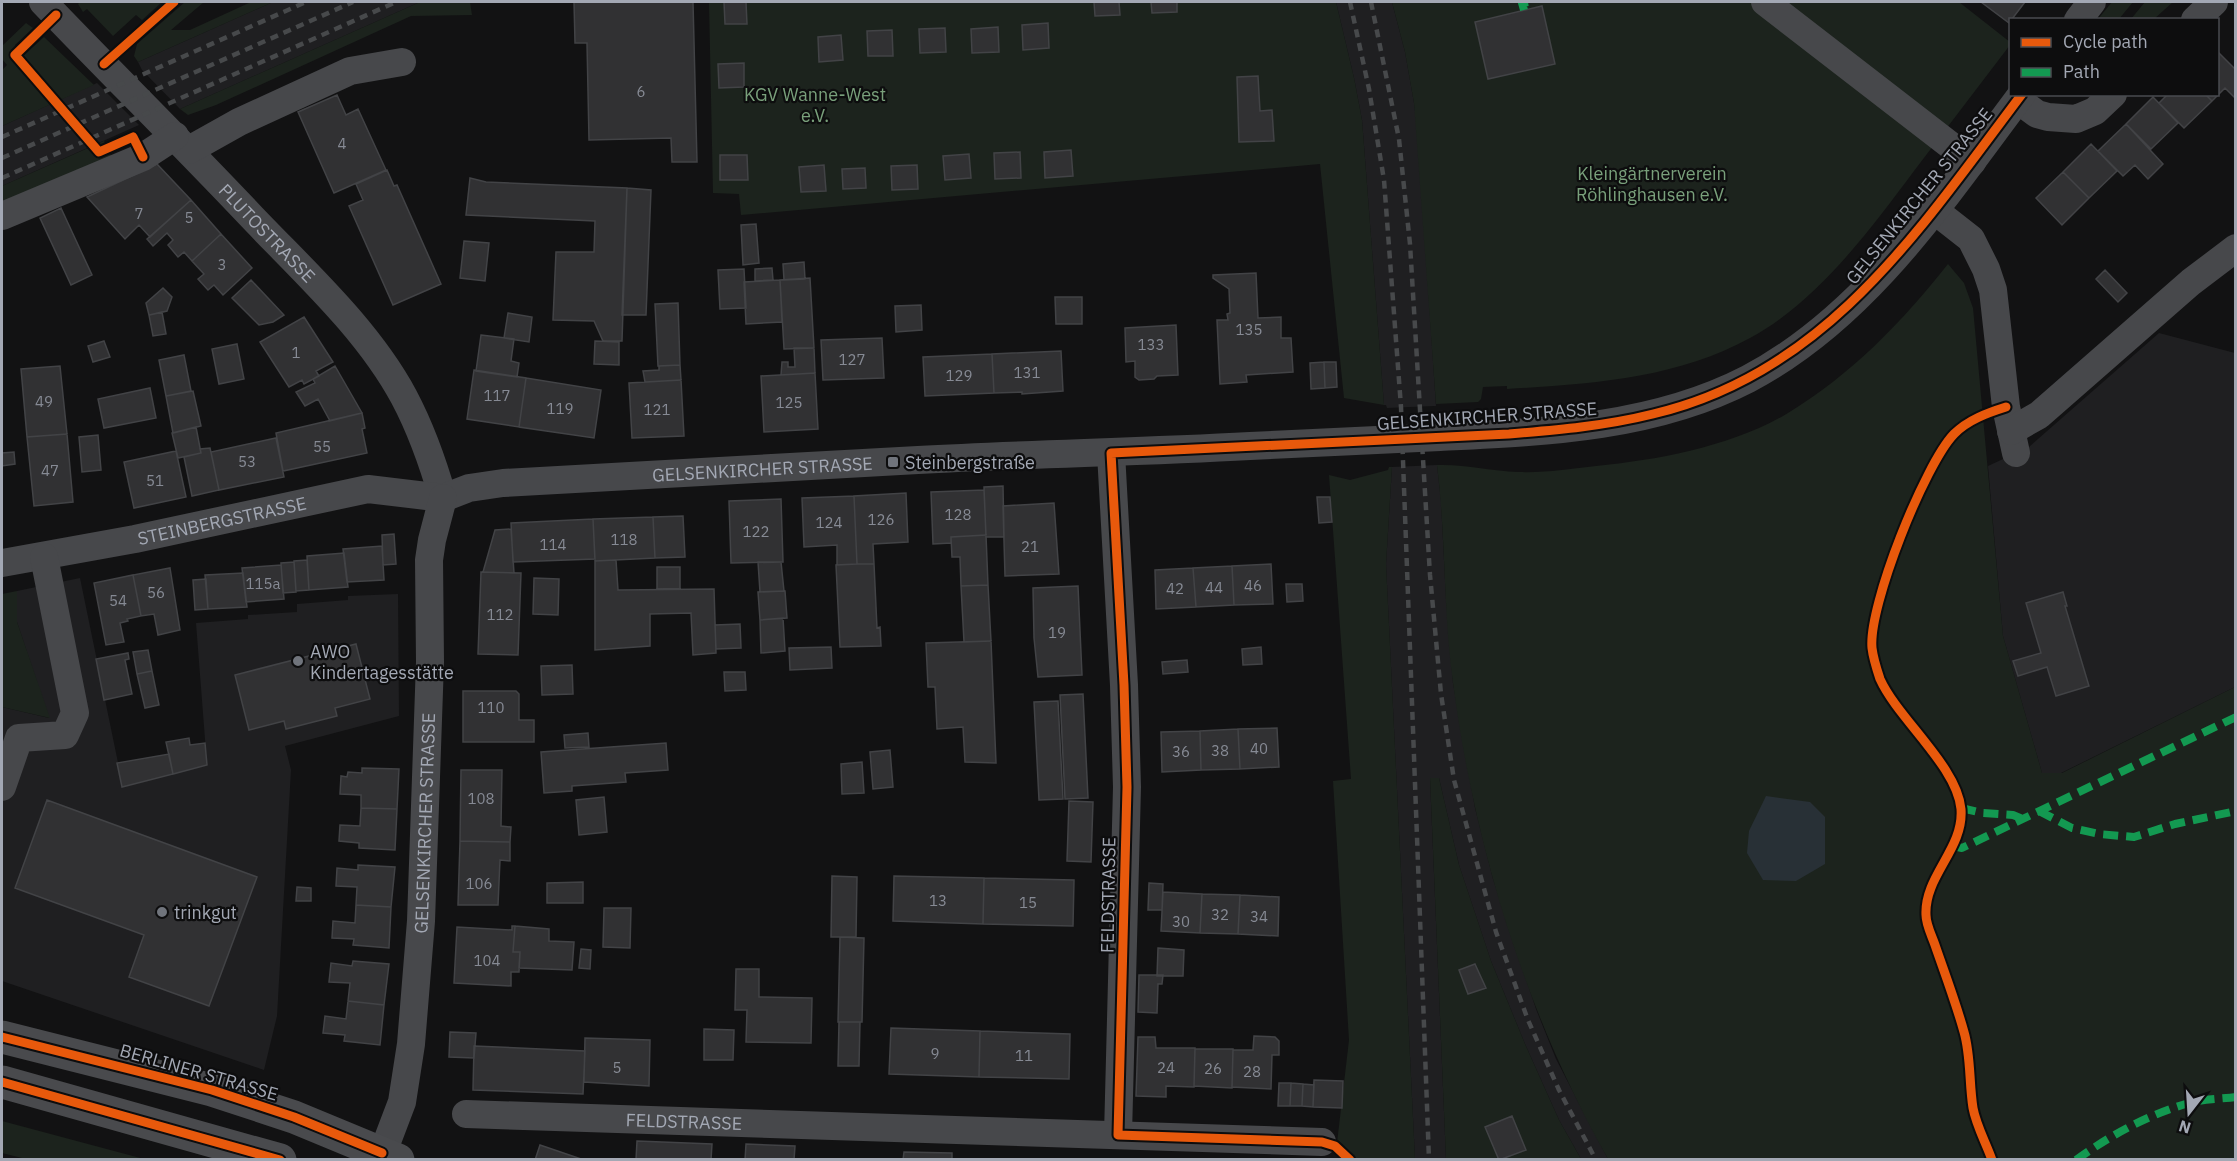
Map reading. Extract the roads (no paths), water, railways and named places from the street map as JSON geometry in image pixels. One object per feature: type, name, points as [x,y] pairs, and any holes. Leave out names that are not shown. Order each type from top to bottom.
[{"type":"main road","name":"BERLINER STRASSE","points":[[2,1037],[212,1090],[294,1117],[387,1157]]},
{"type":"main road","points":[[2,1082],[280,1160]]},
{"type":"street","name":"PLUTOSTRASSE","points":[[43,2],[182,143],[327,296],[375,351],[404,396],[431,456],[443,498]]},
{"type":"street","points":[[1765,2],[1972,162]]},
{"type":"street","points":[[2080,18],[2092,2]]},
{"type":"street","points":[[2196,18],[2214,2]]},
{"type":"street","points":[[2,216],[143,157],[239,122],[350,71],[402,62]]},
{"type":"street","name":"GELSENKIRCHER STRASSE","points":[[387,1157],[402,1102],[411,1044],[422,898],[430,662],[429,560],[443,498],[469,488],[503,483],[772,468],[1509,434],[1610,423],[1680,406],[1747,379],[1810,339],[1856,299],[1934,210],[2020,97],[2037,114],[2048,117],[2076,118],[2095,111],[2111,96]]},
{"type":"street","points":[[1934,210],[1971,239],[1986,269],[1993,290],[2006,407],[2013,442],[2039,415],[2191,282],[2235,248]]},
{"type":"street","name":"FELDSTRASSE","points":[[1111,453],[1124,675],[1127,787],[1118,1135]]},
{"type":"street","name":"STEINBERGSTRASSE","points":[[2,564],[368,489],[443,498]]},
{"type":"street","points":[[2,787],[20,738],[65,735],[75,713],[44,557]]},
{"type":"street","name":"FELDSTRASSE","points":[[466,1114],[1322,1142]]},
{"type":"railway","points":[[2,137],[306,2]]},
{"type":"railway","points":[[2,158],[353,2]]},
{"type":"railway","points":[[2,178],[396,2]]},
{"type":"railway","points":[[1350,2],[1369,89],[1384,180],[1401,407],[1429,1160]]},
{"type":"railway","points":[[1371,2],[1399,139],[1410,244],[1430,575],[1441,694],[1454,780],[1496,932],[1528,1020],[1559,1090],[1596,1160]]},
{"type":"place","name":"Steinbergstraße","points":[[893,462]]},
{"type":"place","name":"AWO Kindertagesstätte","points":[[298,661]]},
{"type":"place","name":"trinkgut","points":[[162,912]]},
{"type":"park label","name":"KGV Wanne-West e.V.","points":[[815,104]]},
{"type":"park label","name":"Kleingärtnerverein Röhlinghausen e.V.","points":[[1652,183]]}]
